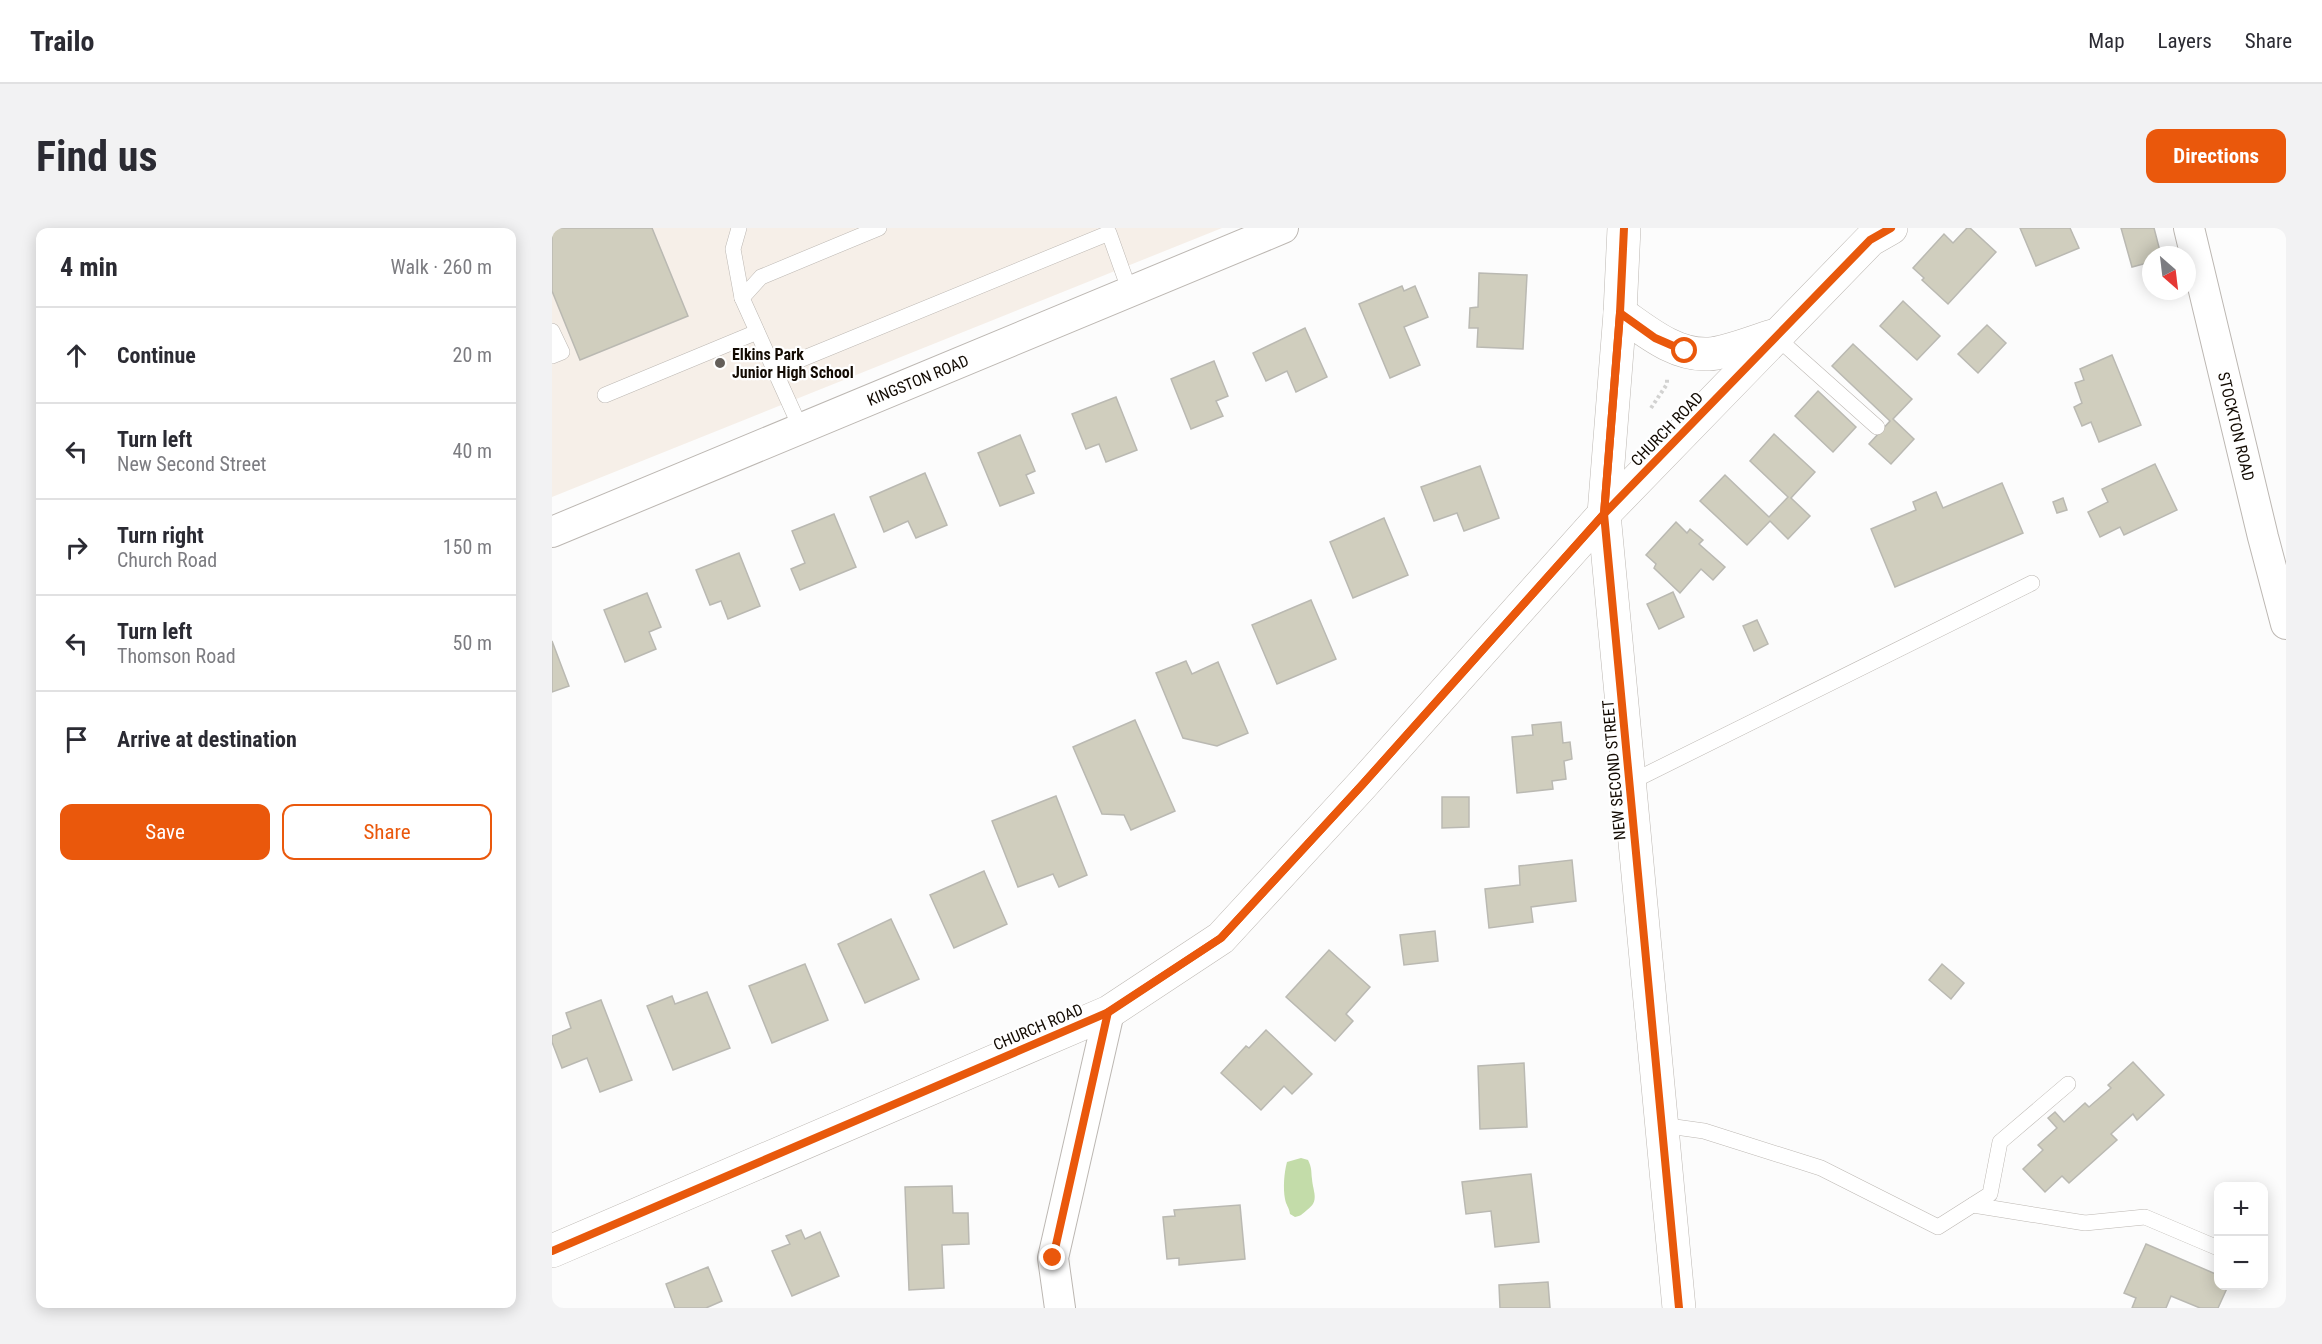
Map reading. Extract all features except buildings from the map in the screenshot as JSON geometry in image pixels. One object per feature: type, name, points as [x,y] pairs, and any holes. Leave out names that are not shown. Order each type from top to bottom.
[{"type":"street","name":"KINGSTON ROAD","points":[[552,532],[1283,228]]},
{"type":"street","name":"NEW SECOND STREET","points":[[1624,228],[1620,313],[1604,514],[1679,1308]]},
{"type":"street","name":"CHURCH ROAD","points":[[552,1251],[1108,1012],[1221,938],[1362,785],[1604,514],[1870,240],[1891,228]]},
{"type":"street","name":"STOCKTON ROAD","points":[[2189,228],[2274,539],[2286,624]]},
{"type":"street","points":[[1620,313],[1655,338],[1685,351],[1709,354],[1775,336]]},
{"type":"street","points":[[1060,1308],[1053,1258],[1108,1012]]},
{"type":"lane","points":[[739,228],[734,249],[742,298],[801,429]]},
{"type":"lane","points":[[742,298],[761,277],[879,228]]},
{"type":"lane","points":[[775,370],[1108,230],[1130,292]]},
{"type":"lane","points":[[552,331],[562,352],[552,356]]},
{"type":"lane","points":[[605,395],[757,332]]},
{"type":"lane","points":[[1775,336],[1877,427]]},
{"type":"lane","points":[[1629,783],[2032,583]]},
{"type":"lane","points":[[1661,1125],[1704,1131],[1821,1168],[1938,1227],[1990,1194],[2000,1142],[2068,1084]]},
{"type":"lane","points":[[1973,1205],[2085,1223],[2145,1217],[2214,1246]]},
{"type":"path","points":[[1651,408],[1667,384],[1666,375]]},
{"type":"shaded area","name":"Elkins Park Junior High School","points":[[552,228],[1222,228],[552,497]]},
{"type":"shaded area","points":[[1301,1158],[1308,1160],[1310,1165],[1315,1200],[1311,1207],[1295,1217],[1290,1214],[1285,1201],[1285,1176],[1287,1162]]},
{"type":"cycle path","points":[[1624,228],[1620,313],[1604,514],[1679,1308]]},
{"type":"cycle path","points":[[552,1251],[1109,1012],[1221,938],[1362,785],[1604,514],[1870,240],[1891,228]]},
{"type":"place","name":"Elkins Park Junior High School","points":[[720,363]]},
{"type":"route","points":[[1053,1258],[1108,1012],[1221,938],[1362,785],[1604,514],[1620,313],[1655,338],[1685,351]]}]
